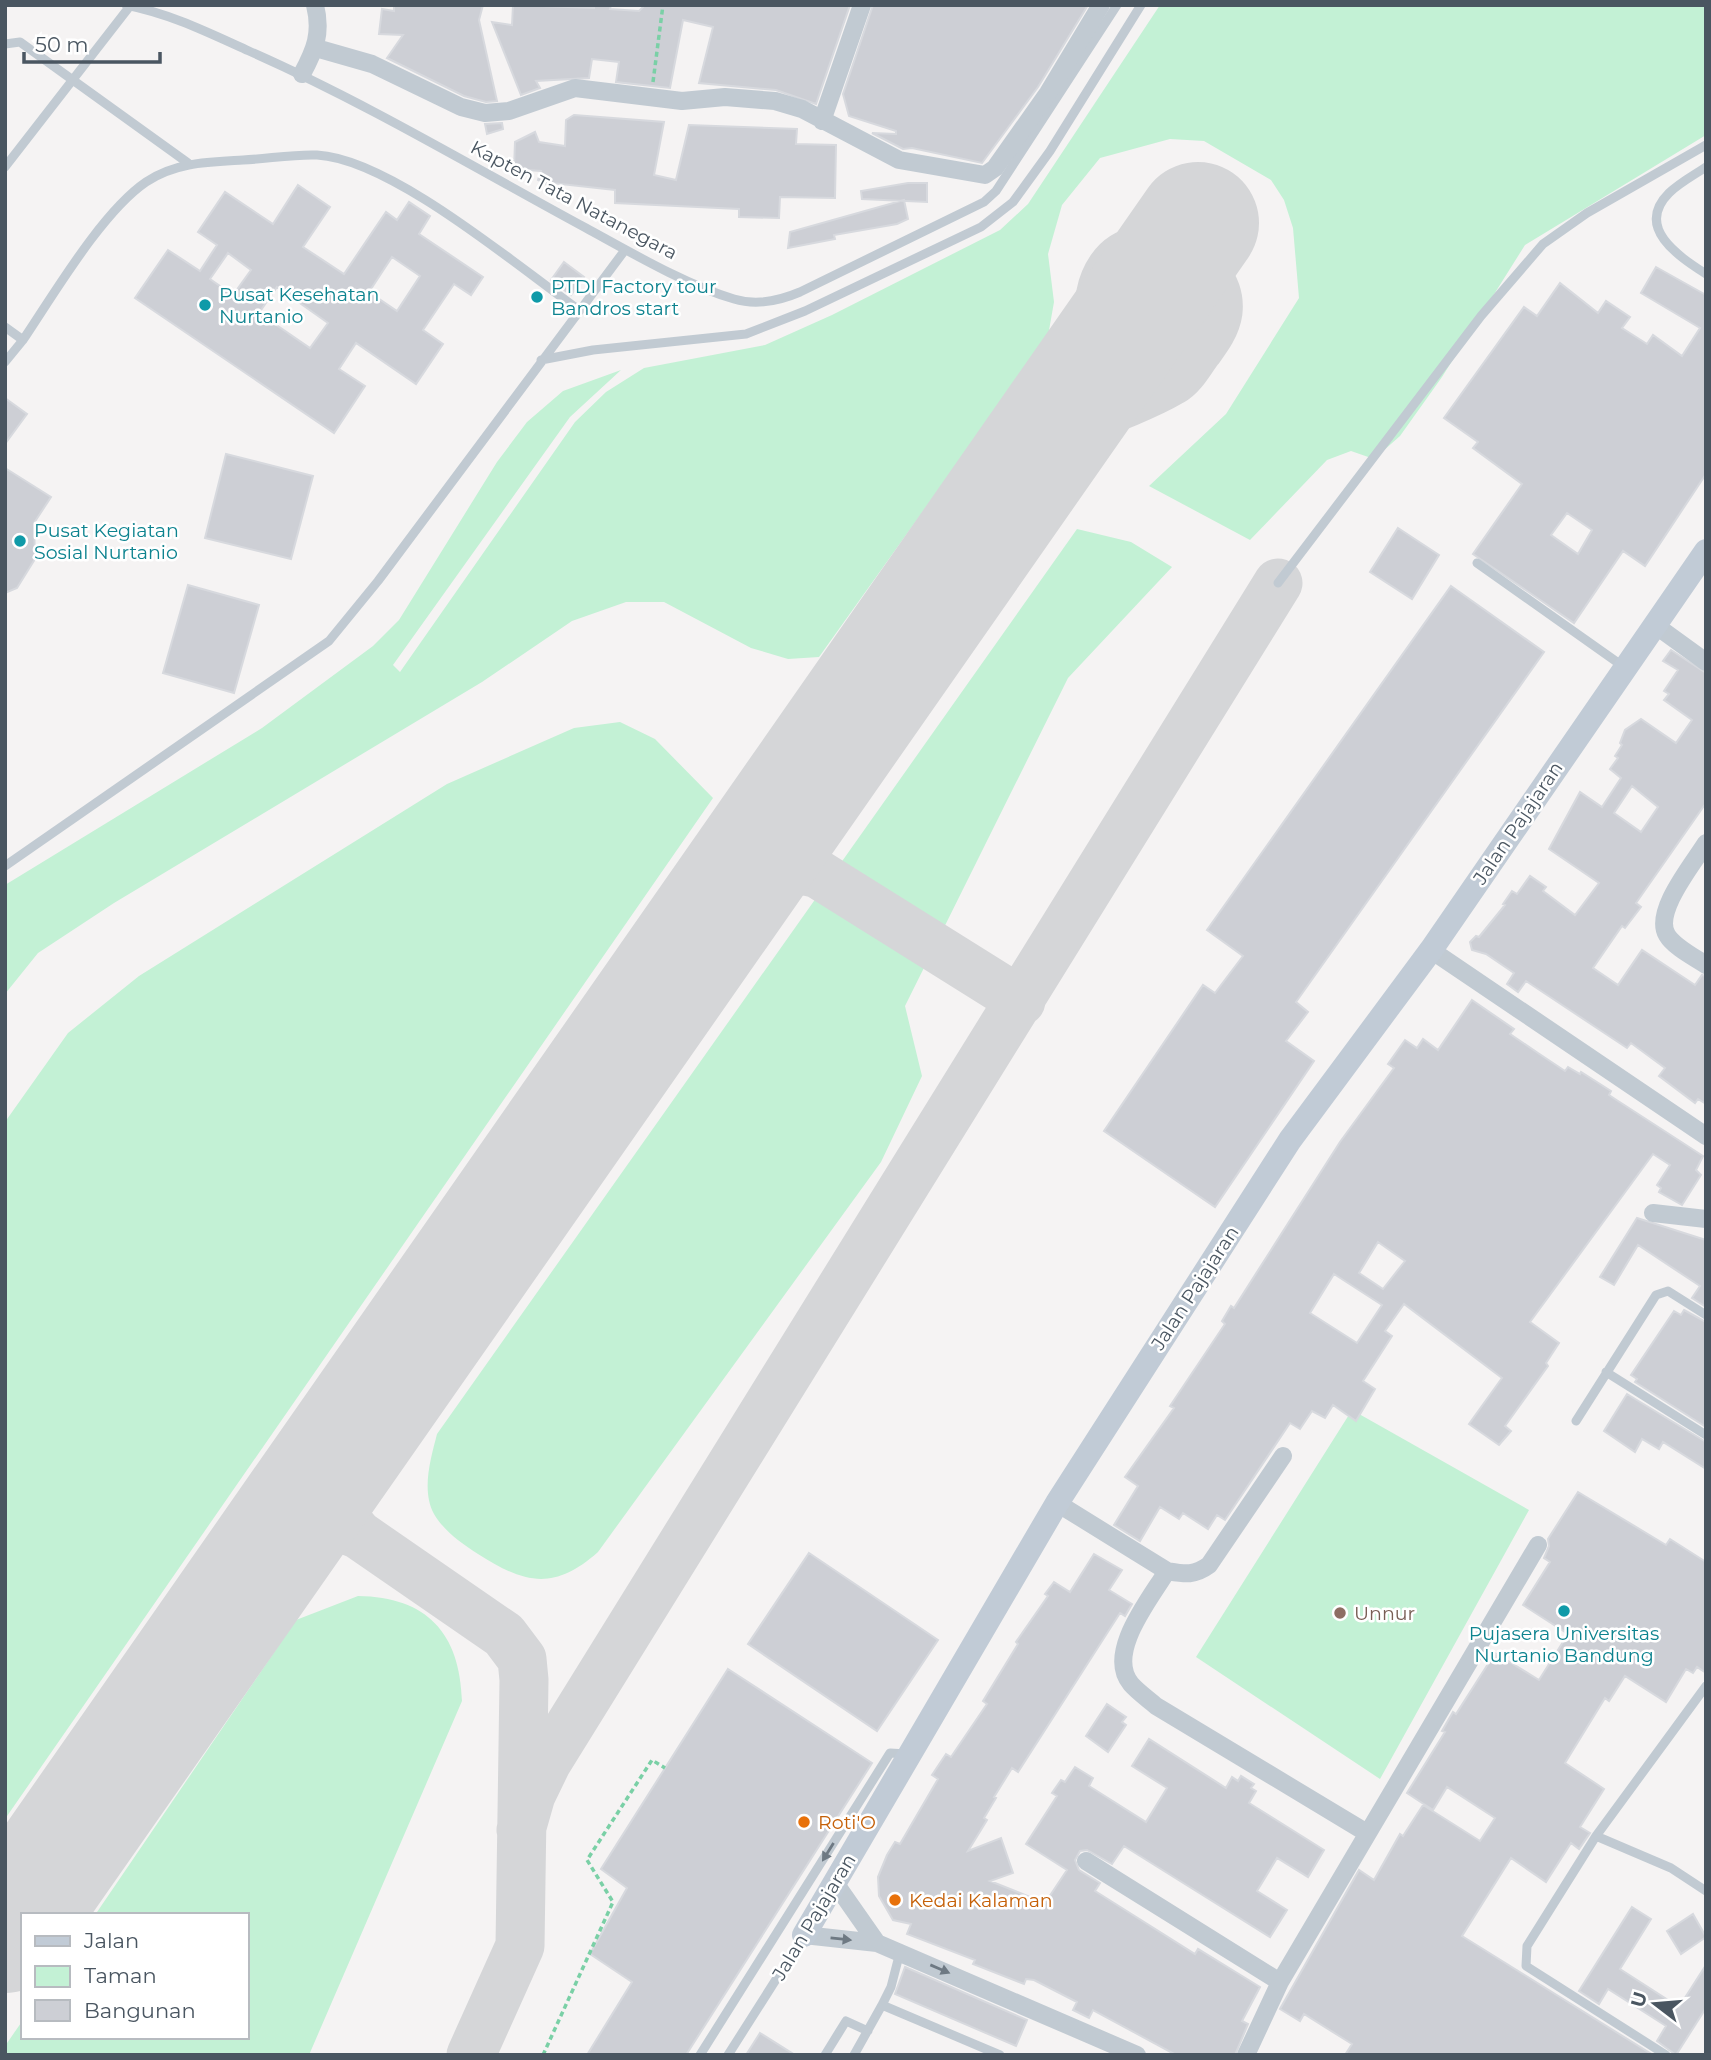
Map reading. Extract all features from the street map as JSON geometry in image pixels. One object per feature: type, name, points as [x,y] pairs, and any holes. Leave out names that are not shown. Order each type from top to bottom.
[{"type":"main road","name":"Jalan Pajajaran","points":[[804,1935],[1057,1503],[1290,1140],[1431,950],[1706,551]]},
{"type":"street","points":[[302,74],[316,48],[319,35],[315,5]]},
{"type":"street","points":[[822,121],[862,5]]},
{"type":"street","points":[[316,48],[372,64],[461,107],[485,113],[509,111],[575,88],[682,101],[725,97],[775,101],[822,121],[899,160],[985,175],[995,169],[1048,93],[1101,5]]},
{"type":"street","points":[[1655,625],[1706,662]]},
{"type":"street","points":[[1706,843],[1664,910],[1662,924],[1670,939],[1706,965]]},
{"type":"street","points":[[1431,950],[1706,1136]]},
{"type":"street","points":[[1653,1213],[1706,1219]]},
{"type":"street","points":[[1057,1503],[1167,1571],[1186,1575],[1198,1573],[1209,1565],[1283,1456]]},
{"type":"street","points":[[1246,2055],[1280,1982],[1538,1545]]},
{"type":"street","points":[[1167,1571],[1125,1642],[1123,1660],[1130,1683],[1156,1706],[1367,1833]]},
{"type":"street","points":[[1086,1861],[1280,1982]]},
{"type":"street","points":[[835,1883],[877,1943]]},
{"type":"street","points":[[804,1935],[877,1943],[1137,2055]]},
{"type":"lane","name":"Kapten Tata Natanegara","points":[[128,6],[154,9],[302,74],[625,250],[736,300],[760,302],[778,301],[800,292],[984,202],[996,191],[1117,5]]},
{"type":"lane","points":[[541,360],[593,350],[746,334],[805,311],[981,226],[1013,202],[1050,151],[1141,5]]},
{"type":"lane","points":[[5,167],[128,6]]},
{"type":"lane","points":[[5,44],[20,42],[188,163]]},
{"type":"lane","points":[[1278,583],[1481,316],[1543,244],[1587,214],[1706,145]]},
{"type":"lane","points":[[5,362],[109,218],[146,182],[188,163],[317,155],[358,165],[432,205],[579,310]]},
{"type":"lane","points":[[1706,167],[1669,192],[1658,214],[1662,240],[1674,253],[1706,274]]},
{"type":"lane","points":[[5,866],[330,641],[378,581],[625,250]]},
{"type":"lane","points":[[5,327],[23,340]]},
{"type":"lane","points":[[1476,563],[1625,668]]},
{"type":"lane","points":[[1576,1421],[1660,1291],[1668,1291],[1706,1315]]},
{"type":"lane","points":[[1606,1371],[1706,1435]]},
{"type":"lane","points":[[1666,2055],[1526,1966],[1527,1946],[1596,1836],[1706,1686]]},
{"type":"lane","points":[[699,2055],[890,1753],[912,1754]]},
{"type":"lane","points":[[1596,1836],[1671,1868],[1706,1891]]},
{"type":"lane","name":"Jalan Pajajaran","points":[[728,2055],[804,1935]]},
{"type":"lane","points":[[854,2055],[891,1987],[900,1952]]},
{"type":"lane","points":[[882,2005],[1000,2055]]},
{"type":"lane","points":[[825,2055],[846,2021],[868,2031]]},
{"type":"path","points":[[651,98],[663,5]]},
{"type":"path","points":[[542,2055],[613,1902],[587,1860],[652,1760],[665,1768]]},
{"type":"green space","points":[[1160,5],[1706,5],[1706,135],[1525,245],[1442,377],[1400,436],[1374,459],[1351,451],[1327,460],[1250,540],[1149,486],[1226,414],[1299,298],[1293,228],[1284,200],[1271,180],[1204,141],[1170,139],[1100,158],[1062,205],[1048,254],[1054,302],[1048,336],[819,657],[788,659],[751,648],[664,602],[626,602],[572,621],[482,682],[114,903],[38,953],[5,994],[5,885],[262,728],[373,646],[399,620],[497,462],[527,422],[563,391],[621,370],[570,417],[393,665],[400,672],[575,422],[606,392],[644,368],[765,345],[832,315],[1000,230],[1028,204]]},
{"type":"green space","points":[[1077,529],[1131,542],[1172,567],[1068,678],[905,1006],[922,1076],[881,1162],[598,1552],[582,1565],[553,1578],[525,1577],[495,1564],[453,1536],[434,1514],[428,1495],[428,1484],[437,1434]]},
{"type":"green space","points":[[620,722],[655,739],[713,798],[5,1819],[5,1122],[68,1033],[139,976],[447,784],[574,728]]},
{"type":"green space","points":[[1352,1410],[1529,1510],[1380,1779],[1196,1657]]},
{"type":"green space","points":[[358,1596],[403,1603],[435,1623],[446,1638],[455,1656],[462,1701],[309,2055],[5,2055],[5,2046],[21,2023],[21,2039],[248,2039],[248,1913],[96,1913],[296,1620]]},
{"type":"building","points":[[394,5],[483,5],[479,20],[497,101],[486,102],[464,96],[387,58],[403,35],[379,34],[382,9],[394,11]]},
{"type":"building","points":[[513,5],[594,8],[594,5],[611,5],[610,9],[639,11],[645,5],[850,5],[816,104],[776,90],[699,83],[713,27],[683,20],[670,88],[616,82],[619,62],[592,59],[589,78],[536,81],[540,88],[521,95],[492,22],[512,25]]},
{"type":"building","points":[[873,5],[1088,5],[1038,87],[982,163],[912,148],[903,149],[872,133],[896,134],[896,131],[849,116],[843,94]]},
{"type":"building","points":[[574,115],[664,122],[654,175],[676,180],[689,125],[797,129],[796,144],[836,145],[835,198],[780,197],[779,218],[739,217],[739,209],[615,203],[615,190],[552,183],[551,186],[538,180],[541,171],[514,169],[515,142],[535,132],[539,142],[565,146],[566,120]]},
{"type":"building","points":[[502,123],[503,129],[487,134],[485,124]]},
{"type":"building","points":[[908,183],[927,183],[927,202],[862,199],[861,191]]},
{"type":"building","name":"Pusat Kesehatan Nurtanio","points":[[298,185],[330,207],[303,247],[344,274],[386,212],[397,220],[409,202],[430,216],[419,234],[483,277],[471,295],[454,284],[423,330],[443,344],[416,384],[356,343],[339,369],[365,386],[334,433],[135,298],[168,250],[200,271],[217,245],[198,232],[225,192],[273,224]],"holes":[[[228,253],[251,270],[233,295],[210,279]],[[392,257],[420,276],[397,311],[369,292]],[[277,287],[328,323],[310,348],[259,313]]]},
{"type":"building","points":[[904,200],[908,219],[897,224],[834,235],[835,239],[788,248],[790,232]]},
{"type":"building","points":[[564,262],[584,277],[571,295],[551,280]]},
{"type":"building","points":[[1656,267],[1706,295],[1706,474],[1645,566],[1623,551],[1574,623],[1473,554],[1522,484],[1473,448],[1478,442],[1444,418],[1524,307],[1537,316],[1560,283],[1598,313],[1606,301],[1630,317],[1622,328],[1647,344],[1653,335],[1682,356],[1700,328],[1641,293]],"holes":[[[1567,513],[1592,530],[1578,554],[1551,535]]]},
{"type":"building","points":[[5,398],[27,414],[5,444]]},
{"type":"building","points":[[226,454],[313,476],[291,559],[205,538]]},
{"type":"building","name":"Pusat Kegiatan Sosial Nurtanio","points":[[5,468],[51,497],[34,523],[35,559],[17,588],[5,593]]},
{"type":"building","points":[[1398,528],[1439,555],[1412,599],[1370,572]]},
{"type":"building","points":[[188,585],[259,605],[234,693],[163,673]]},
{"type":"building","points":[[1451,586],[1544,652],[1296,1002],[1308,1012],[1286,1041],[1314,1061],[1215,1207],[1104,1131],[1203,985],[1215,993],[1243,956],[1207,930]]},
{"type":"building","points":[[1671,650],[1706,673],[1706,803],[1636,903],[1641,907],[1625,928],[1622,926],[1593,968],[1618,985],[1642,950],[1695,985],[1702,975],[1706,976],[1706,1104],[1698,1099],[1695,1103],[1659,1076],[1665,1068],[1631,1043],[1627,1048],[1526,981],[1518,992],[1507,984],[1514,973],[1486,954],[1472,950],[1470,942],[1476,936],[1479,937],[1505,905],[1503,904],[1512,891],[1517,894],[1530,876],[1546,887],[1543,891],[1575,915],[1599,883],[1549,849],[1580,792],[1602,807],[1621,778],[1610,769],[1618,758],[1615,756],[1622,745],[1620,743],[1625,730],[1641,719],[1676,743],[1692,720],[1664,700],[1669,694],[1664,691],[1678,670],[1663,661]],"holes":[[[1632,786],[1658,807],[1641,832],[1614,813]]]},
{"type":"building","points":[[1472,1000],[1514,1029],[1510,1034],[1538,1053],[1565,1071],[1568,1067],[1580,1074],[1581,1072],[1611,1091],[1609,1095],[1703,1156],[1696,1170],[1701,1175],[1682,1205],[1659,1192],[1661,1188],[1657,1185],[1670,1165],[1653,1154],[1530,1322],[1559,1343],[1546,1363],[1548,1366],[1505,1426],[1511,1431],[1499,1445],[1469,1424],[1502,1378],[1404,1304],[1385,1331],[1392,1336],[1363,1381],[1375,1389],[1356,1421],[1333,1405],[1325,1418],[1312,1411],[1300,1429],[1290,1423],[1225,1520],[1217,1515],[1208,1529],[1183,1513],[1179,1519],[1160,1507],[1140,1541],[1114,1525],[1138,1486],[1125,1477],[1174,1408],[1170,1406],[1225,1324],[1222,1321],[1231,1306],[1234,1308],[1340,1142],[1394,1068],[1388,1064],[1405,1040],[1417,1048],[1423,1039],[1438,1050]],"holes":[[[1378,1242],[1405,1261],[1383,1289],[1359,1273]],[[1334,1274],[1382,1305],[1357,1343],[1310,1313]]]},
{"type":"building","points":[[1637,1218],[1706,1240],[1706,1307],[1692,1298],[1700,1286],[1638,1245],[1614,1285],[1600,1277]]},
{"type":"building","points":[[1684,1310],[1706,1322],[1706,1427],[1635,1382],[1637,1379],[1631,1375],[1674,1311],[1681,1315]]},
{"type":"building","points":[[1627,1394],[1706,1442],[1706,1469],[1663,1442],[1659,1449],[1642,1439],[1635,1452],[1604,1431]]},
{"type":"building","points":[[1578,1492],[1666,1545],[1670,1539],[1706,1562],[1706,1673],[1697,1667],[1693,1673],[1686,1669],[1666,1702],[1625,1676],[1609,1701],[1605,1698],[1565,1763],[1604,1789],[1580,1827],[1590,1833],[1579,1849],[1571,1843],[1546,1882],[1511,1858],[1462,1936],[1653,2055],[1345,2055],[1352,2044],[1304,2014],[1300,2021],[1280,2009],[1359,1870],[1374,1880],[1400,1834],[1403,1836],[1423,1805],[1480,1841],[1495,1818],[1447,1787],[1433,1810],[1407,1793],[1445,1732],[1442,1731],[1453,1712],[1456,1714],[1495,1653],[1539,1680],[1568,1634],[1523,1605],[1550,1562],[1544,1558],[1549,1546],[1548,1539]]},
{"type":"building","points":[[809,1553],[938,1640],[877,1731],[748,1644]]},
{"type":"building","points":[[1094,1554],[1122,1570],[1109,1590],[1132,1604],[1125,1616],[1120,1613],[1018,1772],[1012,1768],[994,1797],[996,1798],[984,1818],[987,1820],[968,1851],[1001,1838],[1013,1873],[990,1881],[1045,1903],[1067,1870],[1026,1844],[1057,1796],[1052,1793],[1061,1780],[1065,1782],[1075,1767],[1093,1778],[1089,1786],[1146,1822],[1167,1788],[1132,1766],[1149,1739],[1226,1788],[1232,1777],[1238,1781],[1241,1776],[1254,1784],[1251,1788],[1256,1791],[1249,1803],[1324,1850],[1308,1877],[1277,1858],[1257,1891],[1287,1910],[1270,1937],[1124,1846],[1112,1864],[1087,1850],[1080,1851],[1075,1860],[1079,1870],[1100,1883],[1095,1891],[1195,1954],[1198,1949],[1260,1987],[1242,2021],[1248,2024],[1235,2055],[1176,2055],[1093,2010],[1089,2018],[1073,2010],[1077,2002],[1034,1980],[1026,1979],[1024,1984],[973,1964],[975,1960],[907,1934],[911,1924],[893,1920],[879,1896],[878,1877],[887,1855],[895,1842],[900,1844],[938,1779],[932,1775],[946,1754],[951,1757],[987,1704],[983,1701],[1018,1644],[1016,1642],[1048,1596],[1045,1594],[1054,1582],[1070,1592]]},
{"type":"building","points":[[728,1669],[872,1763],[686,2055],[587,2055],[632,1982],[590,1954],[627,1888],[601,1869]]},
{"type":"building","points":[[1107,1704],[1126,1717],[1122,1722],[1126,1725],[1108,1752],[1086,1736]]},
{"type":"building","points":[[1632,1907],[1651,1919],[1620,1969],[1679,2007],[1706,1965],[1706,2008],[1676,2055],[1657,2041],[1666,2026],[1608,1989],[1599,2004],[1579,1991]]},
{"type":"building","points":[[1693,1914],[1706,1937],[1681,1954],[1667,1931]]},
{"type":"building","points":[[905,1967],[1027,2020],[1016,2046],[895,1994]]},
{"type":"building","points":[[760,2033],[795,2055],[746,2055]]},
{"type":"taxiway","points":[[1044,444],[1081,387],[1092,363],[1102,289],[1111,269],[1124,256],[1141,250],[1159,250],[1178,255],[1194,265],[1208,278],[1216,294],[1218,312],[1211,332],[1183,371],[1172,381],[1144,395],[1054,430]]},
{"type":"taxiway","points":[[521,1830],[531,1795],[547,1762],[1278,583]]},
{"type":"taxiway","points":[[800,794],[787,839],[788,851],[818,874]]},
{"type":"taxiway","points":[[731,893],[772,872],[793,870],[818,874],[1021,1001]]},
{"type":"taxiway","points":[[352,1436],[340,1463],[336,1487],[341,1510],[349,1522],[359,1535],[504,1635],[522,1659],[524,1680],[520,1946],[471,2055]]},
{"type":"taxiway","points":[[271,1552],[292,1536],[312,1527],[333,1527],[359,1535]]},
{"type":"runway","points":[[5,1932],[1198,223]]},
{"type":"place","name":"PTDI Factory tour Bandros start","points":[[537,297]]},
{"type":"place","name":"Pusat Kesehatan Nurtanio","points":[[205,305]]},
{"type":"place","name":"Pusat Kegiatan Sosial Nurtanio","points":[[20,541]]},
{"type":"place","name":"Pujasera Universitas Nurtanio Bandung","points":[[1564,1611]]},
{"type":"place","name":"Unnur","points":[[1340,1613]]},
{"type":"place","name":"Roti'O","points":[[804,1822]]},
{"type":"place","name":"Kedai Kalaman","points":[[895,1900]]}]
